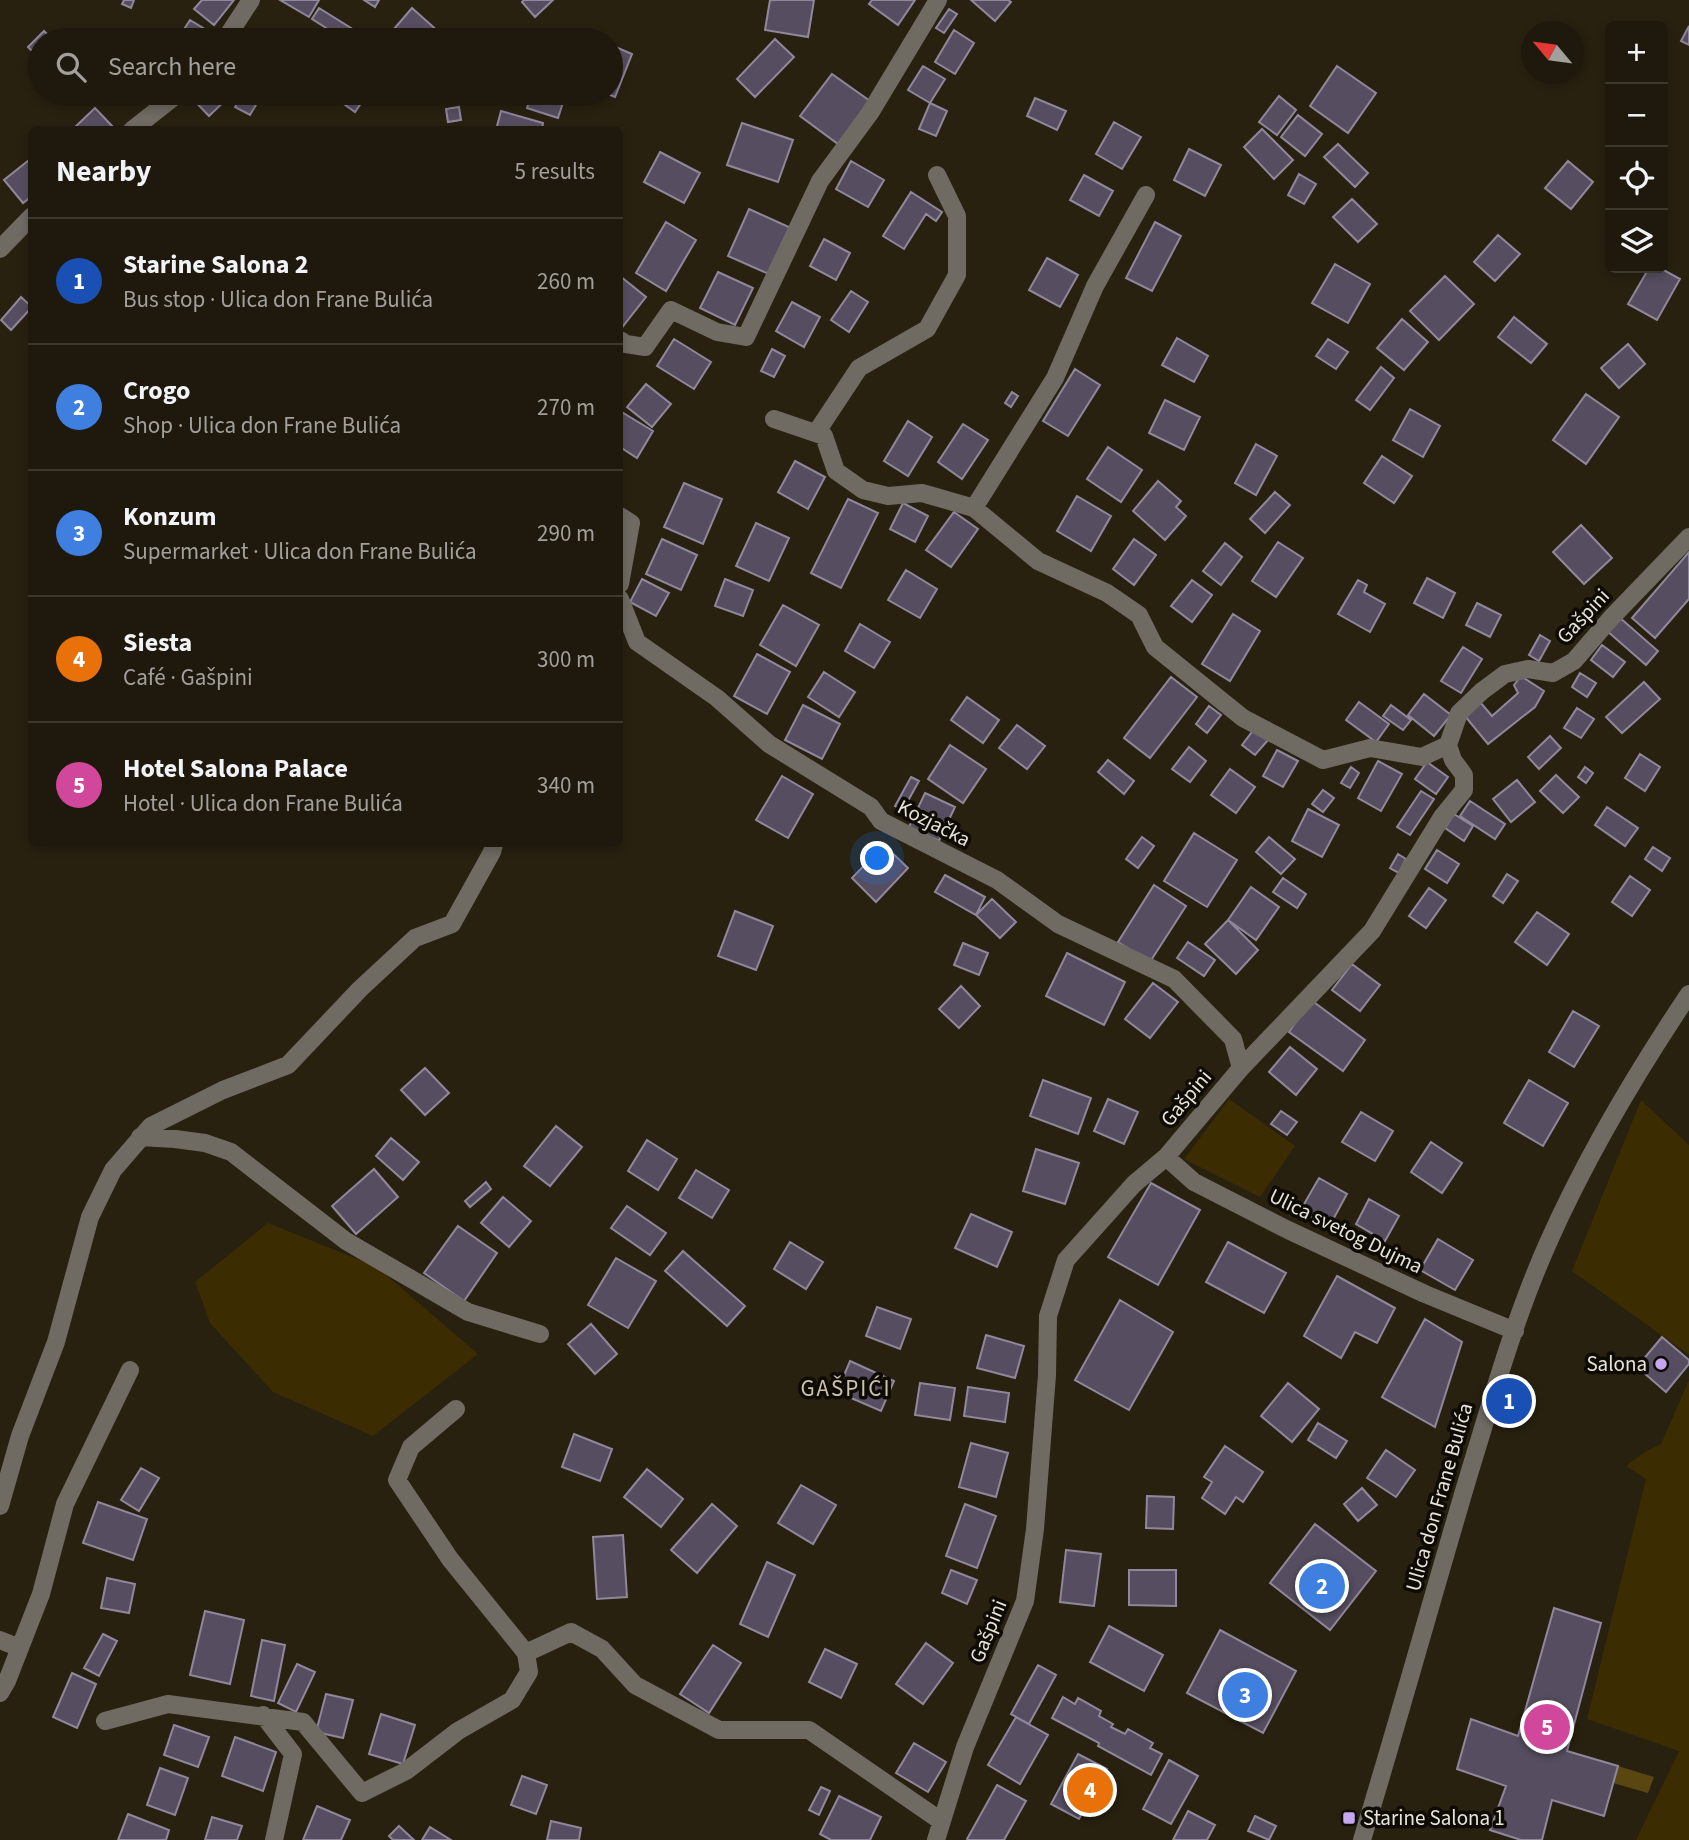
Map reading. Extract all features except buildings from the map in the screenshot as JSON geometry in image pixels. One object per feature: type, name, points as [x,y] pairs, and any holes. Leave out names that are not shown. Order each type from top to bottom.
[{"type":"street","points":[[233,28],[251,0]]},
{"type":"street","points":[[623,342],[645,347],[671,310],[718,332],[746,337],[820,181],[870,113],[938,0]]},
{"type":"street","points":[[137,126],[164,105]]},
{"type":"street","points":[[816,433],[859,368],[927,329],[957,275],[957,216],[937,175]]},
{"type":"street","points":[[974,508],[1055,379],[1095,286],[1146,195]]},
{"type":"street","points":[[0,249],[28,220]]},
{"type":"street","points":[[774,419],[824,436],[836,471],[863,490],[888,496],[922,493],[974,508],[1038,561],[1107,593],[1139,615],[1155,647],[1242,718],[1323,761],[1370,748],[1422,757],[1448,745]]},
{"type":"street","points":[[623,546],[625,520]]},
{"type":"street","name":"Gašpini","points":[[936,1840],[965,1747],[1025,1601],[1035,1529],[1047,1375],[1048,1315],[1066,1259],[1134,1184],[1166,1157],[1241,1068],[1372,931],[1442,817],[1464,790],[1464,775],[1453,760],[1448,745],[1459,713],[1505,674],[1528,669],[1553,673],[1574,661],[1611,618],[1689,537]]},
{"type":"street","name":"Kozjačka","points":[[623,607],[637,642],[717,698],[769,744],[871,807],[881,821],[997,880],[1058,924],[1174,979],[1233,1039],[1241,1068]]},
{"type":"street","points":[[0,1506],[20,1436],[55,1342],[90,1217],[113,1170],[151,1126],[223,1090],[288,1065],[360,989],[415,937],[452,924],[493,847]]},
{"type":"street","name":"Ulica don Frane Bulića","points":[[1362,1840],[1500,1371],[1535,1272],[1606,1128],[1645,1059],[1689,994]]},
{"type":"street","points":[[140,1137],[205,1143],[231,1152],[346,1241],[468,1312],[540,1334]]},
{"type":"street","name":"Ulica svetog Dujma","points":[[1166,1157],[1194,1182],[1288,1230],[1425,1294],[1515,1331]]},
{"type":"street","points":[[0,1693],[41,1594],[65,1504],[130,1370]]},
{"type":"street","points":[[105,1721],[168,1704],[303,1721],[362,1793],[406,1771],[458,1731],[512,1700],[529,1672],[526,1653],[450,1559],[397,1480],[411,1447],[456,1409]]},
{"type":"street","points":[[526,1653],[571,1632],[601,1649],[635,1685],[719,1730],[809,1730],[941,1821]]},
{"type":"street","points":[[0,1640],[20,1648]]},
{"type":"street","points":[[263,1715],[293,1754],[274,1840]]},
{"type":"shaded area","points":[[1229,1099],[1295,1146],[1260,1197],[1184,1159]]},
{"type":"shaded area","points":[[1641,1100],[1689,1145],[1689,1355],[1572,1271]]},
{"type":"shaded area","points":[[268,1223],[377,1267],[478,1354],[373,1436],[273,1392],[210,1323],[195,1282]]},
{"type":"shaded area","points":[[1689,1380],[1689,1840],[1636,1840],[1679,1751],[1587,1719],[1646,1479],[1626,1466],[1661,1444]]},
{"type":"shaded area","points":[[1618,1766],[1654,1777],[1648,1793],[1613,1783]]},
{"type":"place","name":"Salona","points":[[1661,1364]]},
{"type":"place","name":"Starine Salona 2","points":[[1509,1401]]},
{"type":"place","name":"Crogo","points":[[1322,1586]]},
{"type":"place","name":"Konzum","points":[[1245,1695]]},
{"type":"place","name":"Hotel Salona Palace","points":[[1547,1727]]},
{"type":"place","name":"Siesta","points":[[1090,1790]]},
{"type":"place","name":"Starine Salona 1","points":[[1349,1818]]},
{"type":"district","name":"GAŠPIĆI","points":[[846,1388]]}]
